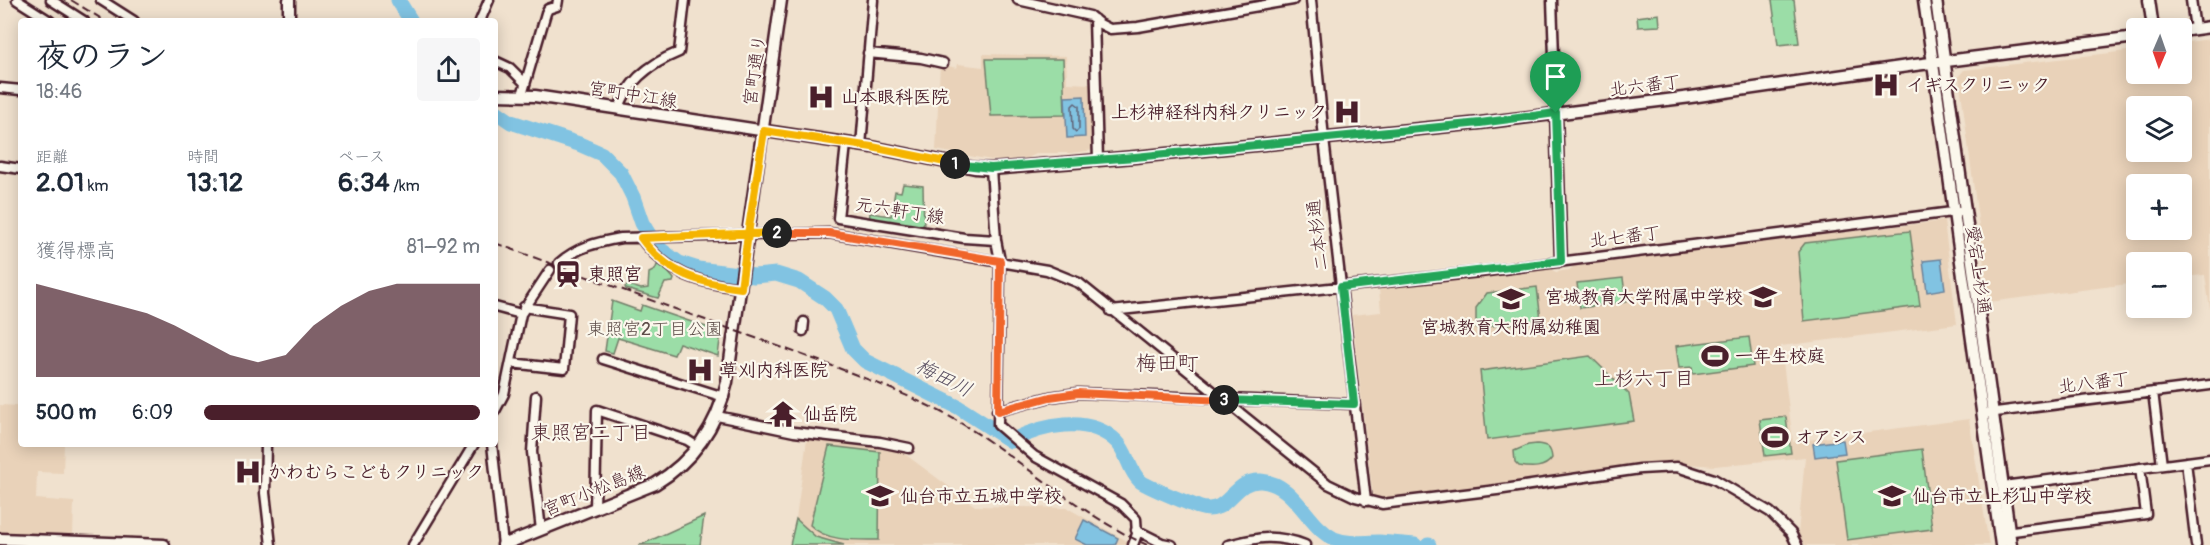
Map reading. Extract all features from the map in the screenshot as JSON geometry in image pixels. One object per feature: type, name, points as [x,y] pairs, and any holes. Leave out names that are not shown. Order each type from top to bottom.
[{"type":"street","points":[[17,0],[45,18]]},
{"type":"street","points":[[51,0],[79,18]]},
{"type":"street","points":[[101,0],[129,18]]},
{"type":"street","points":[[289,0],[289,18]]},
{"type":"street","points":[[481,18],[489,0]]},
{"type":"street","points":[[522,95],[546,14],[548,9],[557,6],[558,0]]},
{"type":"street","points":[[619,110],[622,98],[631,84],[659,60],[679,52],[685,0]]},
{"type":"street","name":"宮町通り","points":[[741,287],[781,0]]},
{"type":"street","points":[[861,146],[873,0]]},
{"type":"street","points":[[1018,0],[1048,3],[1090,16],[1110,29],[1138,27],[1293,0]]},
{"type":"street","name":"二本杉通","points":[[1311,0],[1324,139],[1366,501]]},
{"type":"street","points":[[1552,0],[1561,261]]},
{"type":"street","name":"愛宕上杉通","points":[[1924,0],[1938,62],[2004,532],[2011,545]]},
{"type":"street","name":"愛宕上杉通","points":[[1936,0],[1938,62]]},
{"type":"street","points":[[2150,0],[2152,18]]},
{"type":"street","points":[[2191,0],[2195,29]]},
{"type":"street","points":[[1094,19],[1098,160]]},
{"type":"street","points":[[2192,29],[2210,27]]},
{"type":"street","name":"北六番丁","points":[[764,131],[861,146],[975,168],[991,168],[1324,139],[1556,113],[2126,38]]},
{"type":"street","points":[[868,53],[921,58],[943,63]]},
{"type":"street","points":[[498,62],[510,68],[524,82]]},
{"type":"street","points":[[0,88],[18,90]]},
{"type":"street","name":"宮町中江線","points":[[498,95],[522,95],[764,131]]},
{"type":"street","name":"元六軒丁線","points":[[846,144],[838,218],[964,238],[996,240]]},
{"type":"street","points":[[0,166],[18,169]]},
{"type":"street","points":[[991,168],[996,240],[1000,261],[998,426],[1034,456],[1121,504],[1136,519],[1136,531],[1132,545]]},
{"type":"street","name":"北七番丁","points":[[1111,311],[1341,287],[1959,211]]},
{"type":"street","points":[[559,263],[566,256],[599,242],[642,238],[829,233],[1047,270],[1079,283],[1328,484],[1366,501],[1382,504],[1640,469],[1677,467],[1714,480],[1770,512],[1791,533],[1797,545]]},
{"type":"street","points":[[642,238],[658,257],[678,273],[711,283],[741,287]]},
{"type":"street","points":[[498,405],[504,394],[522,311],[550,270]]},
{"type":"street","name":"宮町小松島線","points":[[503,545],[655,484],[680,466],[698,447],[717,416],[724,397],[741,287]]},
{"type":"street","points":[[498,307],[570,314],[564,369],[511,363]]},
{"type":"street","points":[[603,359],[724,397]]},
{"type":"street","name":"北八番丁","points":[[1987,413],[2210,385]]},
{"type":"street","points":[[2153,392],[2162,465]]},
{"type":"street","points":[[998,411],[1050,397],[1078,393],[1354,404]]},
{"type":"street","points":[[536,396],[532,452],[542,530]]},
{"type":"street","points":[[595,509],[597,410],[687,440],[698,447]]},
{"type":"street","name":"愛宕上杉通","points":[[1987,413],[2003,486],[2004,532],[2001,545]]},
{"type":"street","points":[[717,416],[794,432],[880,442],[909,448]]},
{"type":"street","points":[[266,447],[265,484],[271,545]]},
{"type":"street","points":[[413,545],[472,447]]},
{"type":"street","points":[[492,447],[503,545]]},
{"type":"street","points":[[2003,486],[2210,459]]},
{"type":"street","points":[[2186,462],[2196,545]]},
{"type":"street","points":[[2004,532],[2146,514],[2140,468]]},
{"type":"street","points":[[1136,531],[1172,545]]},
{"type":"street","points":[[1228,545],[1254,538],[1284,537],[1305,545]]},
{"type":"street","points":[[0,539],[164,545]]},
{"type":"shaded area","points":[[2210,39],[2210,309],[2205,275],[2192,276],[2192,252],[2126,252],[2126,284],[1989,302],[1959,76],[1964,70],[2126,51],[2126,84],[2192,84],[2192,41]]},
{"type":"shaded area","points":[[983,54],[1066,56],[1067,83],[1092,84],[1094,150],[1038,153],[1028,158],[997,161],[936,150],[940,64],[957,68],[958,64],[983,67]]},
{"type":"shaded area","points":[[1944,221],[1957,324],[1781,346],[1793,442],[1969,419],[1989,545],[1805,545],[1798,534],[1805,457],[1715,466],[1675,463],[1387,500],[1373,498],[1352,315],[1381,312],[1379,288],[1545,267],[1556,272],[1569,270],[1578,263]]},
{"type":"shaded area","points":[[0,405],[18,406],[18,447],[64,447],[63,473],[37,472],[36,499],[74,502],[73,537],[0,536]]},
{"type":"shaded area","name":"仙台市立五城中学校","points":[[807,439],[902,452],[975,506],[1067,508],[1129,542],[1128,545],[844,545],[816,537],[796,519]]},
{"type":"green space","points":[[1772,0],[1794,0],[1799,43],[1778,45]]},
{"type":"green space","points":[[1659,14],[1660,26],[1638,27],[1637,17]]},
{"type":"green space","points":[[986,59],[1063,59],[1065,115],[991,116]]},
{"type":"green space","points":[[903,184],[923,186],[924,230],[869,222],[870,213],[891,216],[895,191],[901,192]]},
{"type":"green space","points":[[1910,231],[1920,306],[1804,321],[1798,252],[1805,243]]},
{"type":"green space","points":[[657,265],[663,266],[674,279],[673,282],[665,283],[658,298],[626,289],[628,285],[641,289],[648,288],[649,273],[655,270]]},
{"type":"green space","points":[[1623,278],[1626,302],[1580,308],[1577,283]]},
{"type":"green space","points":[[1537,287],[1541,320],[1476,328],[1476,308],[1487,293]]},
{"type":"green space","name":"東照宮2丁目公園","points":[[612,301],[640,311],[642,305],[721,332],[718,356],[679,343],[674,355],[618,338],[613,353],[605,351]]},
{"type":"green space","name":"一年生校庭","points":[[1749,337],[1753,366],[1693,374],[1692,367],[1679,368],[1676,346]]},
{"type":"green space","points":[[1590,356],[1629,394],[1634,421],[1487,440],[1480,371]]},
{"type":"green space","name":"オアシス","points":[[1786,417],[1791,453],[1765,456],[1760,420]]},
{"type":"green space","points":[[1537,444],[1548,447],[1551,451],[1552,458],[1549,462],[1533,467],[1519,466],[1515,462],[1514,451]]},
{"type":"green space","points":[[829,446],[880,452],[879,540],[833,537],[824,535],[810,525]]},
{"type":"green space","points":[[1922,449],[1932,529],[1847,540],[1836,460]]},
{"type":"green space","points":[[704,516],[700,545],[639,545],[645,543]]},
{"type":"green space","points":[[796,519],[816,537],[844,545],[790,545]]},
{"type":"water","points":[[1084,96],[1085,137],[1067,138],[1065,97]]},
{"type":"water","points":[[1941,259],[1945,289],[1927,292],[1923,261]]},
{"type":"water","points":[[1843,440],[1845,453],[1815,457],[1813,444]]},
{"type":"water","points":[[1084,520],[1118,538],[1115,545],[1087,545],[1075,539]]},
{"type":"waterway","name":"梅田川","points":[[398,0],[409,18]]},
{"type":"waterway","name":"梅田川","points":[[498,113],[511,122],[579,144],[602,154],[621,173],[642,223],[656,246],[679,263],[698,269],[754,276],[776,274],[799,281],[825,298],[836,309],[853,349],[865,361],[958,407],[1011,441],[1051,427],[1079,425],[1093,428],[1106,433],[1117,442],[1140,481],[1198,507],[1209,509],[1217,507],[1243,486],[1261,481],[1283,489],[1324,533],[1334,539],[1351,543],[1379,542],[1415,545]]},
{"type":"railway","points":[[71,0],[100,18]]},
{"type":"railway","points":[[498,244],[831,365],[941,412],[993,444],[1093,515],[1147,545]]},
{"type":"place","name":"イギスクリニック","points":[[1886,85]]},
{"type":"place","name":"山本眼科医院","points":[[821,97]]},
{"type":"place","name":"上杉神経科内科クリニック","points":[[1347,112]]},
{"type":"place","name":"東照宮","points":[[568,274]]},
{"type":"place","name":"宮城教育大学附属中学校","points":[[1763,297]]},
{"type":"place","name":"宮城教育大附属幼稚園","points":[[1511,299]]},
{"type":"place","name":"一年生校庭","points":[[1715,356]]},
{"type":"place","name":"草刈内科医院","points":[[700,370]]},
{"type":"place","name":"仙岳院","points":[[783,414]]},
{"type":"place","name":"オアシス","points":[[1775,437]]},
{"type":"place","name":"かわむらこどもクリニック","points":[[248,472]]},
{"type":"place","name":"仙台市立五城中学校","points":[[880,496]]},
{"type":"place","name":"仙台市立上杉山中学校","points":[[1892,496]]},
{"type":"district","name":"梅田町","points":[[1167,363]]},
{"type":"district","name":"上杉六丁目","points":[[1644,378]]},
{"type":"district","name":"東照宮二丁目","points":[[591,432]]},
{"type":"route","points":[[1556,113],[1324,139],[991,168],[975,168],[872,147],[764,131],[748,234],[741,288],[711,283],[678,273],[658,257],[641,238],[748,234],[829,233],[1000,261],[998,411],[1050,397],[1078,393],[1354,404],[1341,287],[1561,261],[1556,113]]}]
